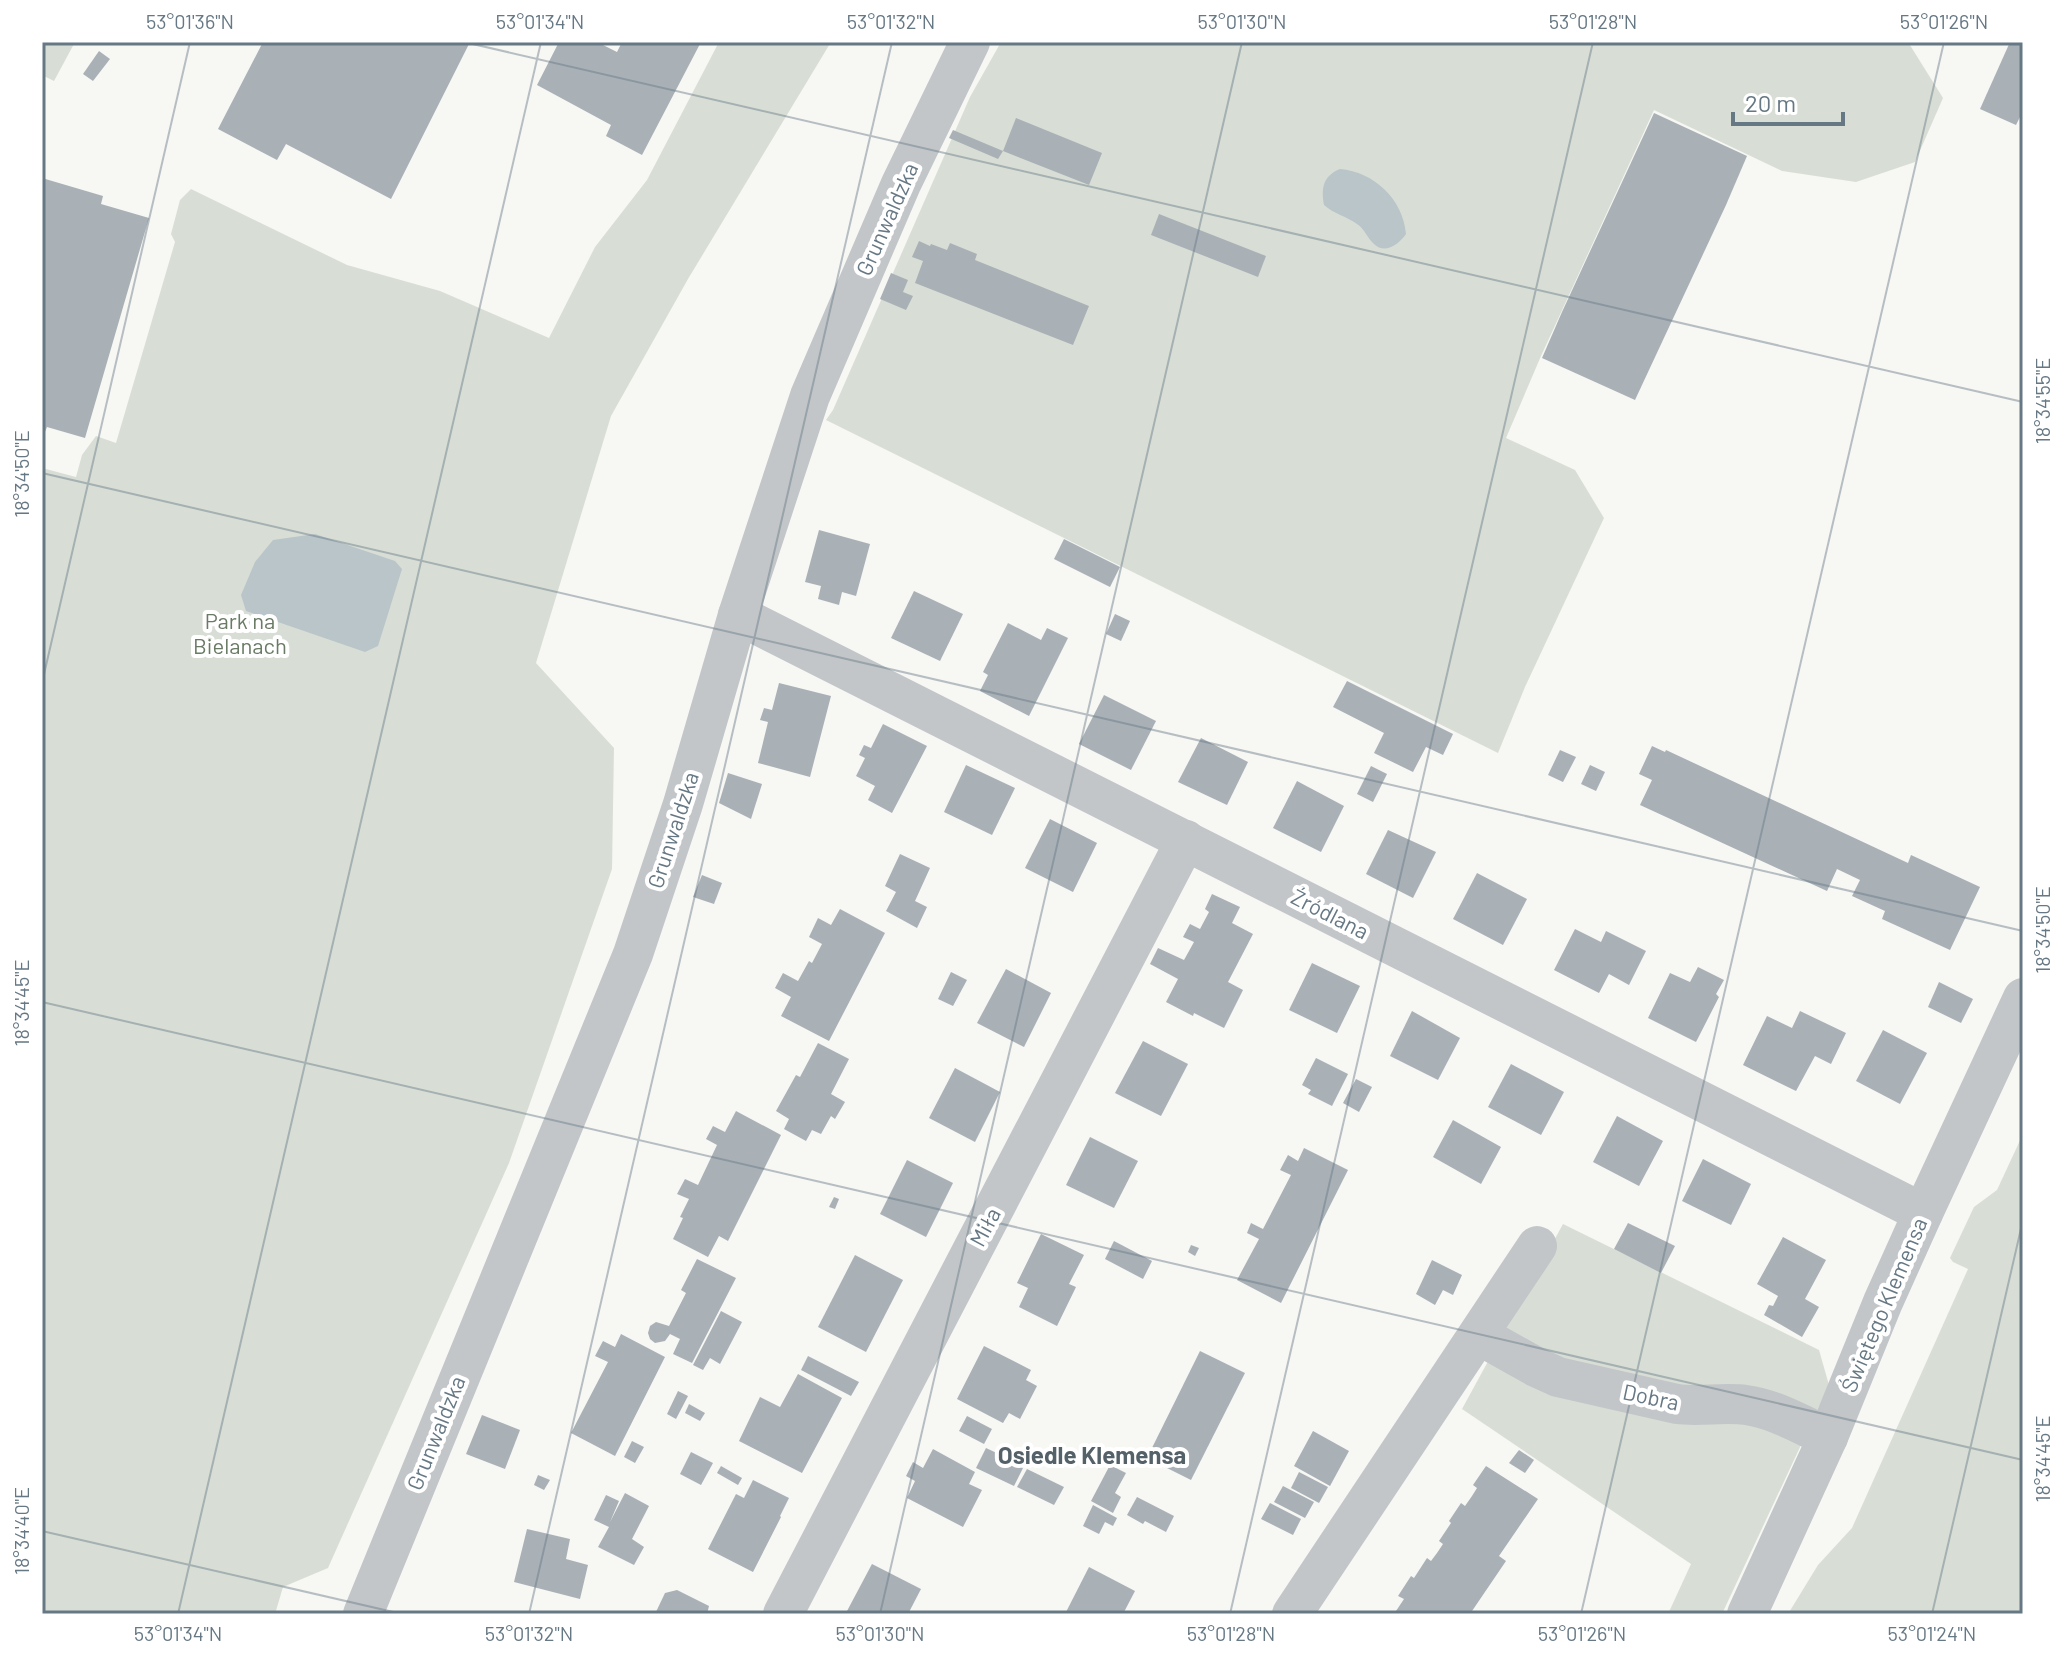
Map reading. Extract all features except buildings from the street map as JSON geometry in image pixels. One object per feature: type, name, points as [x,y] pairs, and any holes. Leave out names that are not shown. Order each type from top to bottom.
[{"type":"street","name":"Grunwaldzka","points":[[363,1614],[633,954],[683,804],[738,615],[810,396],[901,184],[970,42]]},
{"type":"street","name":"Źródlana","points":[[738,615],[1923,1213]]},
{"type":"street","name":"Miła","points":[[783,1614],[1186,840]]},
{"type":"street","name":"Świętego Klemensa","points":[[1747,1614],[1828,1437],[1883,1302],[2023,998]]},
{"type":"street","points":[[1292,1614],[1537,1246]]},
{"type":"street","name":"Dobra","points":[[1479,1335],[1558,1377],[1690,1406],[1731,1404],[1756,1407],[1828,1437]]},
{"type":"green space","points":[[42,42],[75,42],[54,81],[42,75]]},
{"type":"green space","name":"Park na Bielanach","points":[[719,42],[831,42],[688,279],[611,416],[536,663],[614,748],[612,869],[509,1163],[328,1568],[283,1587],[275,1614],[42,1614],[42,468],[76,477],[82,455],[96,436],[116,443],[175,242],[171,234],[180,200],[191,189],[347,265],[440,291],[549,338],[595,247],[647,180]]},
{"type":"green space","points":[[1001,42],[1908,42],[1943,98],[1915,162],[1856,182],[1782,171],[1654,110],[1506,438],[1575,470],[1604,518],[1525,687],[1498,753],[826,420],[970,97]]},
{"type":"green space","points":[[2023,1134],[2023,1614],[1788,1614],[1818,1565],[1852,1528],[1968,1269],[1950,1258],[1974,1207],[1997,1190]]},
{"type":"green space","points":[[1563,1224],[1819,1350],[1829,1385],[1722,1614],[1668,1614],[1691,1564],[1462,1409]]},
{"type":"shaded area","points":[[1340,169],[1375,182],[1393,199],[1404,221],[1406,234],[1396,244],[1387,248],[1378,247],[1360,226],[1324,205],[1324,183]]},
{"type":"shaded area","points":[[315,534],[395,561],[402,569],[378,646],[365,652],[246,611],[241,595],[255,562],[273,540]]},
{"type":"district","name":"Osiedle Klemensa","points":[[1092,1456]]}]
